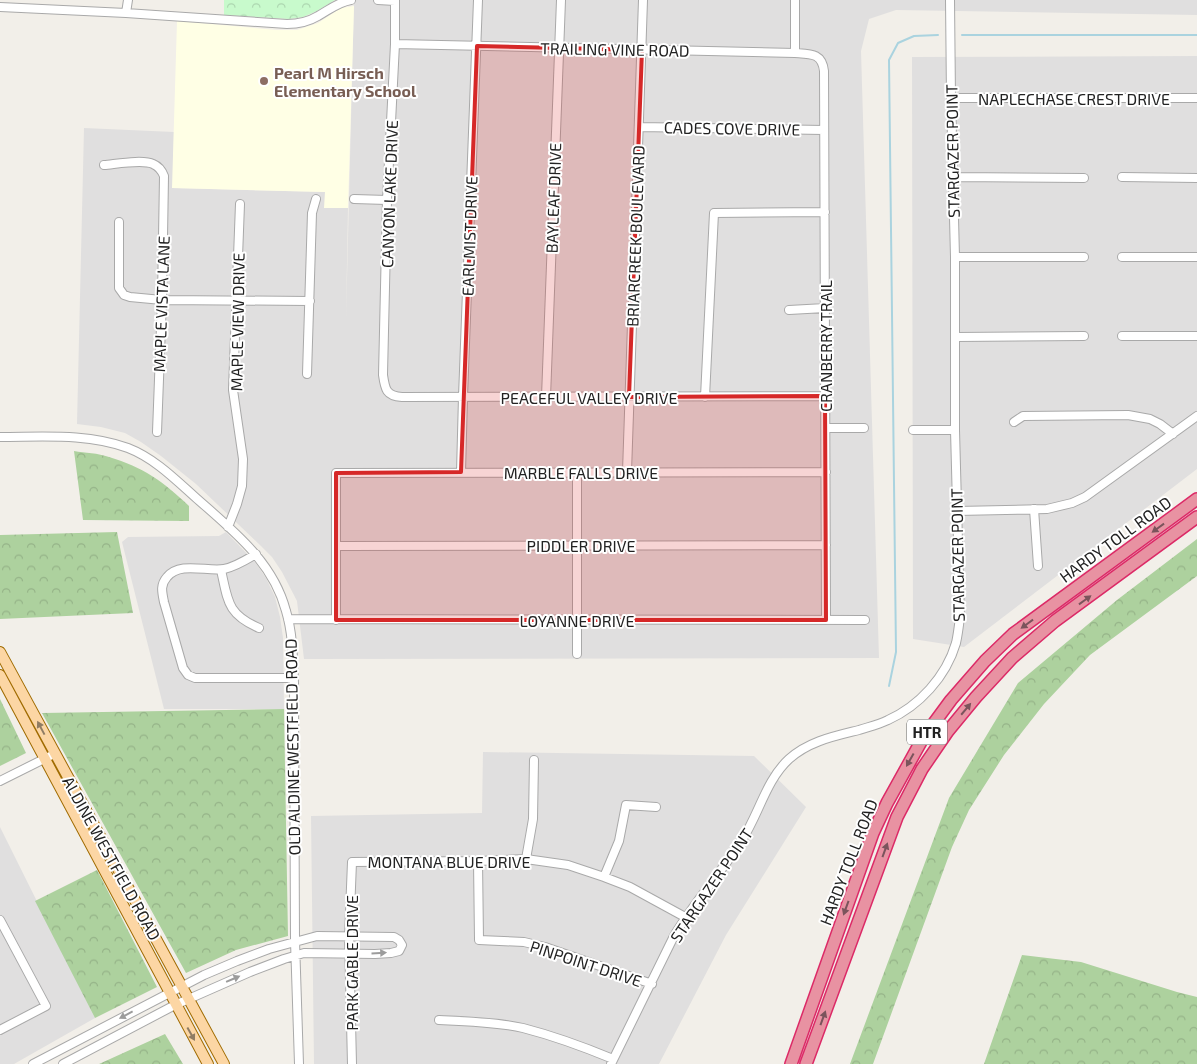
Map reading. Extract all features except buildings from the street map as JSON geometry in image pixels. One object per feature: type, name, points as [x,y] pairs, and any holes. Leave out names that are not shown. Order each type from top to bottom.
[{"type":"highway","name":"HARDY TOLL ROAD","points":[[791,1064],[873,833],[922,738],[951,700],[985,661],[1014,634],[1197,499]]},
{"type":"highway","name":"HARDY TOLL ROAD","points":[[806,1064],[897,817],[922,770],[948,731],[1012,658],[1055,622],[1197,517]]},
{"type":"main road","name":"ALDINE WESTFIELD ROAD","points":[[0,652],[14,690],[50,756],[93,824],[224,1064]]},
{"type":"main road","name":"ALDINE WESTFIELD ROAD","points":[[0,674],[14,690]]},
{"type":"main road","name":"ALDINE WESTFIELD ROAD","points":[[50,756],[82,829],[208,1064]]},
{"type":"main road","points":[[82,829],[93,824]]},
{"type":"main road","points":[[120,901],[132,895]]},
{"type":"street","points":[[126,13],[128,0]]},
{"type":"street","points":[[0,7],[296,24],[307,21],[344,1],[350,0]]},
{"type":"street","points":[[378,0],[395,0]]},
{"type":"street","name":"CANYON LAKE DRIVE","points":[[383,359],[395,0]]},
{"type":"street","name":"EARLMIST DRIVE","points":[[462,472],[463,397],[478,0]]},
{"type":"street","name":"BAYLEAF DRIVE","points":[[546,397],[561,0]]},
{"type":"street","name":"BRIARCREEK BOULEVARD","points":[[627,472],[643,0]]},
{"type":"street","points":[[795,0],[795,53]]},
{"type":"street","name":"STARGAZER POINT","points":[[612,1061],[652,984],[674,936],[685,917],[741,842],[781,767],[807,746],[820,740],[888,720],[907,709],[929,690],[945,668],[956,643],[960,617],[955,430],[956,337],[950,0]]},
{"type":"street","name":"TRAILING VINE ROAD","points":[[395,44],[795,53],[817,56],[822,61],[824,71]]},
{"type":"street","name":"CRANBERRY TRAIL","points":[[824,71],[826,620]]},
{"type":"street","name":"NAPLECHASE CREST DRIVE","points":[[951,98],[1197,98]]},
{"type":"street","name":"CADES COVE DRIVE","points":[[639,127],[824,130]]},
{"type":"street","name":"MAPLE VISTA LANE","points":[[104,165],[143,162],[153,164],[161,170],[164,176],[157,432]]},
{"type":"street","points":[[953,177],[1084,178]]},
{"type":"street","points":[[1122,177],[1197,178]]},
{"type":"street","points":[[354,199],[387,200]]},
{"type":"street","points":[[307,374],[312,213],[316,200]]},
{"type":"street","name":"MAPLE VIEW DRIVE","points":[[228,527],[242,486],[243,459],[233,390],[240,204]]},
{"type":"street","points":[[706,396],[714,213],[825,212]]},
{"type":"street","points":[[119,222],[118,288],[124,295],[162,300],[310,301]]},
{"type":"street","points":[[955,257],[1084,257]]},
{"type":"street","points":[[1122,257],[1197,257]]},
{"type":"street","points":[[789,310],[825,308]]},
{"type":"street","points":[[956,337],[1084,336]]},
{"type":"street","points":[[1122,336],[1197,336]]},
{"type":"street","name":"PEACEFUL VALLEY DRIVE","points":[[383,359],[384,388],[394,396],[826,396]]},
{"type":"street","points":[[1014,422],[1024,416],[1128,415],[1150,419],[1173,434]]},
{"type":"street","points":[[957,511],[1047,509],[1059,507],[1085,497],[1197,416]]},
{"type":"street","points":[[826,428],[864,428]]},
{"type":"street","points":[[913,430],[955,430]]},
{"type":"street","name":"OLD ALDINE WESTFIELD ROAD","points":[[0,437],[80,437],[128,448],[143,456],[160,467],[250,547],[264,564],[282,598],[288,619],[294,678],[295,941],[298,1064]]},
{"type":"street","name":"MARBLE FALLS DRIVE","points":[[336,546],[336,472],[826,472]]},
{"type":"street","points":[[577,654],[578,472]]},
{"type":"street","points":[[1034,510],[1038,566]]},
{"type":"street","name":"PIDDLER DRIVE","points":[[336,546],[826,545]]},
{"type":"street","points":[[336,546],[336,620]]},
{"type":"street","points":[[256,554],[236,566],[221,570],[177,570],[170,573],[162,584],[161,591],[183,668],[188,675],[195,678],[294,678]]},
{"type":"street","points":[[221,570],[229,604],[238,616],[247,623],[259,628]]},
{"type":"street","name":"LOYANNE DRIVE","points":[[288,619],[865,620]]},
{"type":"street","points":[[0,781],[50,756]]},
{"type":"street","points":[[526,859],[533,819],[534,760]]},
{"type":"street","points":[[604,877],[619,841],[626,806],[656,806]]},
{"type":"street","name":"MONTANA BLUE DRIVE","points":[[352,862],[526,859],[568,866],[604,877],[630,887],[685,917]]},
{"type":"street","name":"PINPOINT DRIVE","points":[[478,861],[479,940],[524,942],[545,947],[652,984]]},
{"type":"street","name":"PARK GABLE DRIVE","points":[[352,862],[349,937],[352,1064]]},
{"type":"street","points":[[0,920],[46,1006],[0,1030]]},
{"type":"street","points":[[33,1064],[42,1062],[169,992],[237,960],[269,949],[317,936],[394,938],[399,940],[402,945],[399,951],[391,953],[304,953],[296,955],[250,972],[175,1005],[63,1064]]},
{"type":"street","points":[[439,1020],[507,1025],[522,1028],[575,1044],[612,1061]]},
{"type":"highlighted area","points":[[477,46],[642,50],[629,397],[825,396],[826,620],[336,620],[336,473],[461,472]]},
{"type":"shaded area","points":[[354,0],[1197,0],[1197,15],[896,10],[869,19],[861,51],[879,658],[304,659],[297,601],[272,557],[196,484],[141,442],[125,433],[77,424],[84,128],[174,132],[173,188],[325,192],[325,208],[348,208],[346,318]]},
{"type":"shaded area","name":"Pearl M Hirsch Elementary School","points":[[354,6],[348,208],[324,208],[325,192],[172,188],[177,21],[297,30],[318,23],[341,8]]},
{"type":"shaded area","points":[[1197,56],[1197,469],[964,647],[913,639],[912,57]]},
{"type":"shaded area","points":[[226,532],[255,562],[266,578],[275,597],[283,638],[284,709],[164,709],[122,542],[128,537],[219,536]]},
{"type":"shaded area","points":[[483,752],[754,756],[806,807],[726,935],[659,1064],[314,1064],[311,816],[482,813]]},
{"type":"shaded area","points":[[0,827],[95,1018],[14,1064],[0,1064]]},
{"type":"green space","points":[[224,0],[335,0],[303,17],[289,19],[224,15]]},
{"type":"green space","points":[[74,451],[109,457],[152,476],[189,506],[189,521],[83,520]]},
{"type":"green space","points":[[117,532],[133,613],[0,619],[0,535]]},
{"type":"green space","points":[[1197,539],[1197,576],[1090,655],[1044,704],[1004,755],[969,810],[952,847],[873,1064],[850,1064],[949,798],[1018,683],[1117,600]]},
{"type":"green space","points":[[0,699],[26,753],[0,766]]},
{"type":"green space","points":[[284,709],[288,936],[236,950],[186,973],[42,713]]},
{"type":"green space","points":[[97,870],[157,987],[95,1018],[35,901]]},
{"type":"green space","points":[[1022,955],[1081,962],[1197,997],[1197,1064],[984,1064]]},
{"type":"green space","points":[[165,1034],[183,1064],[99,1064]]},
{"type":"waterway","points":[[889,686],[896,652],[889,60],[898,43],[914,36],[938,35]]},
{"type":"waterway","points":[[962,35],[1197,35]]},
{"type":"place","name":"Pearl M Hirsch Elementary School","points":[[264,81]]}]
